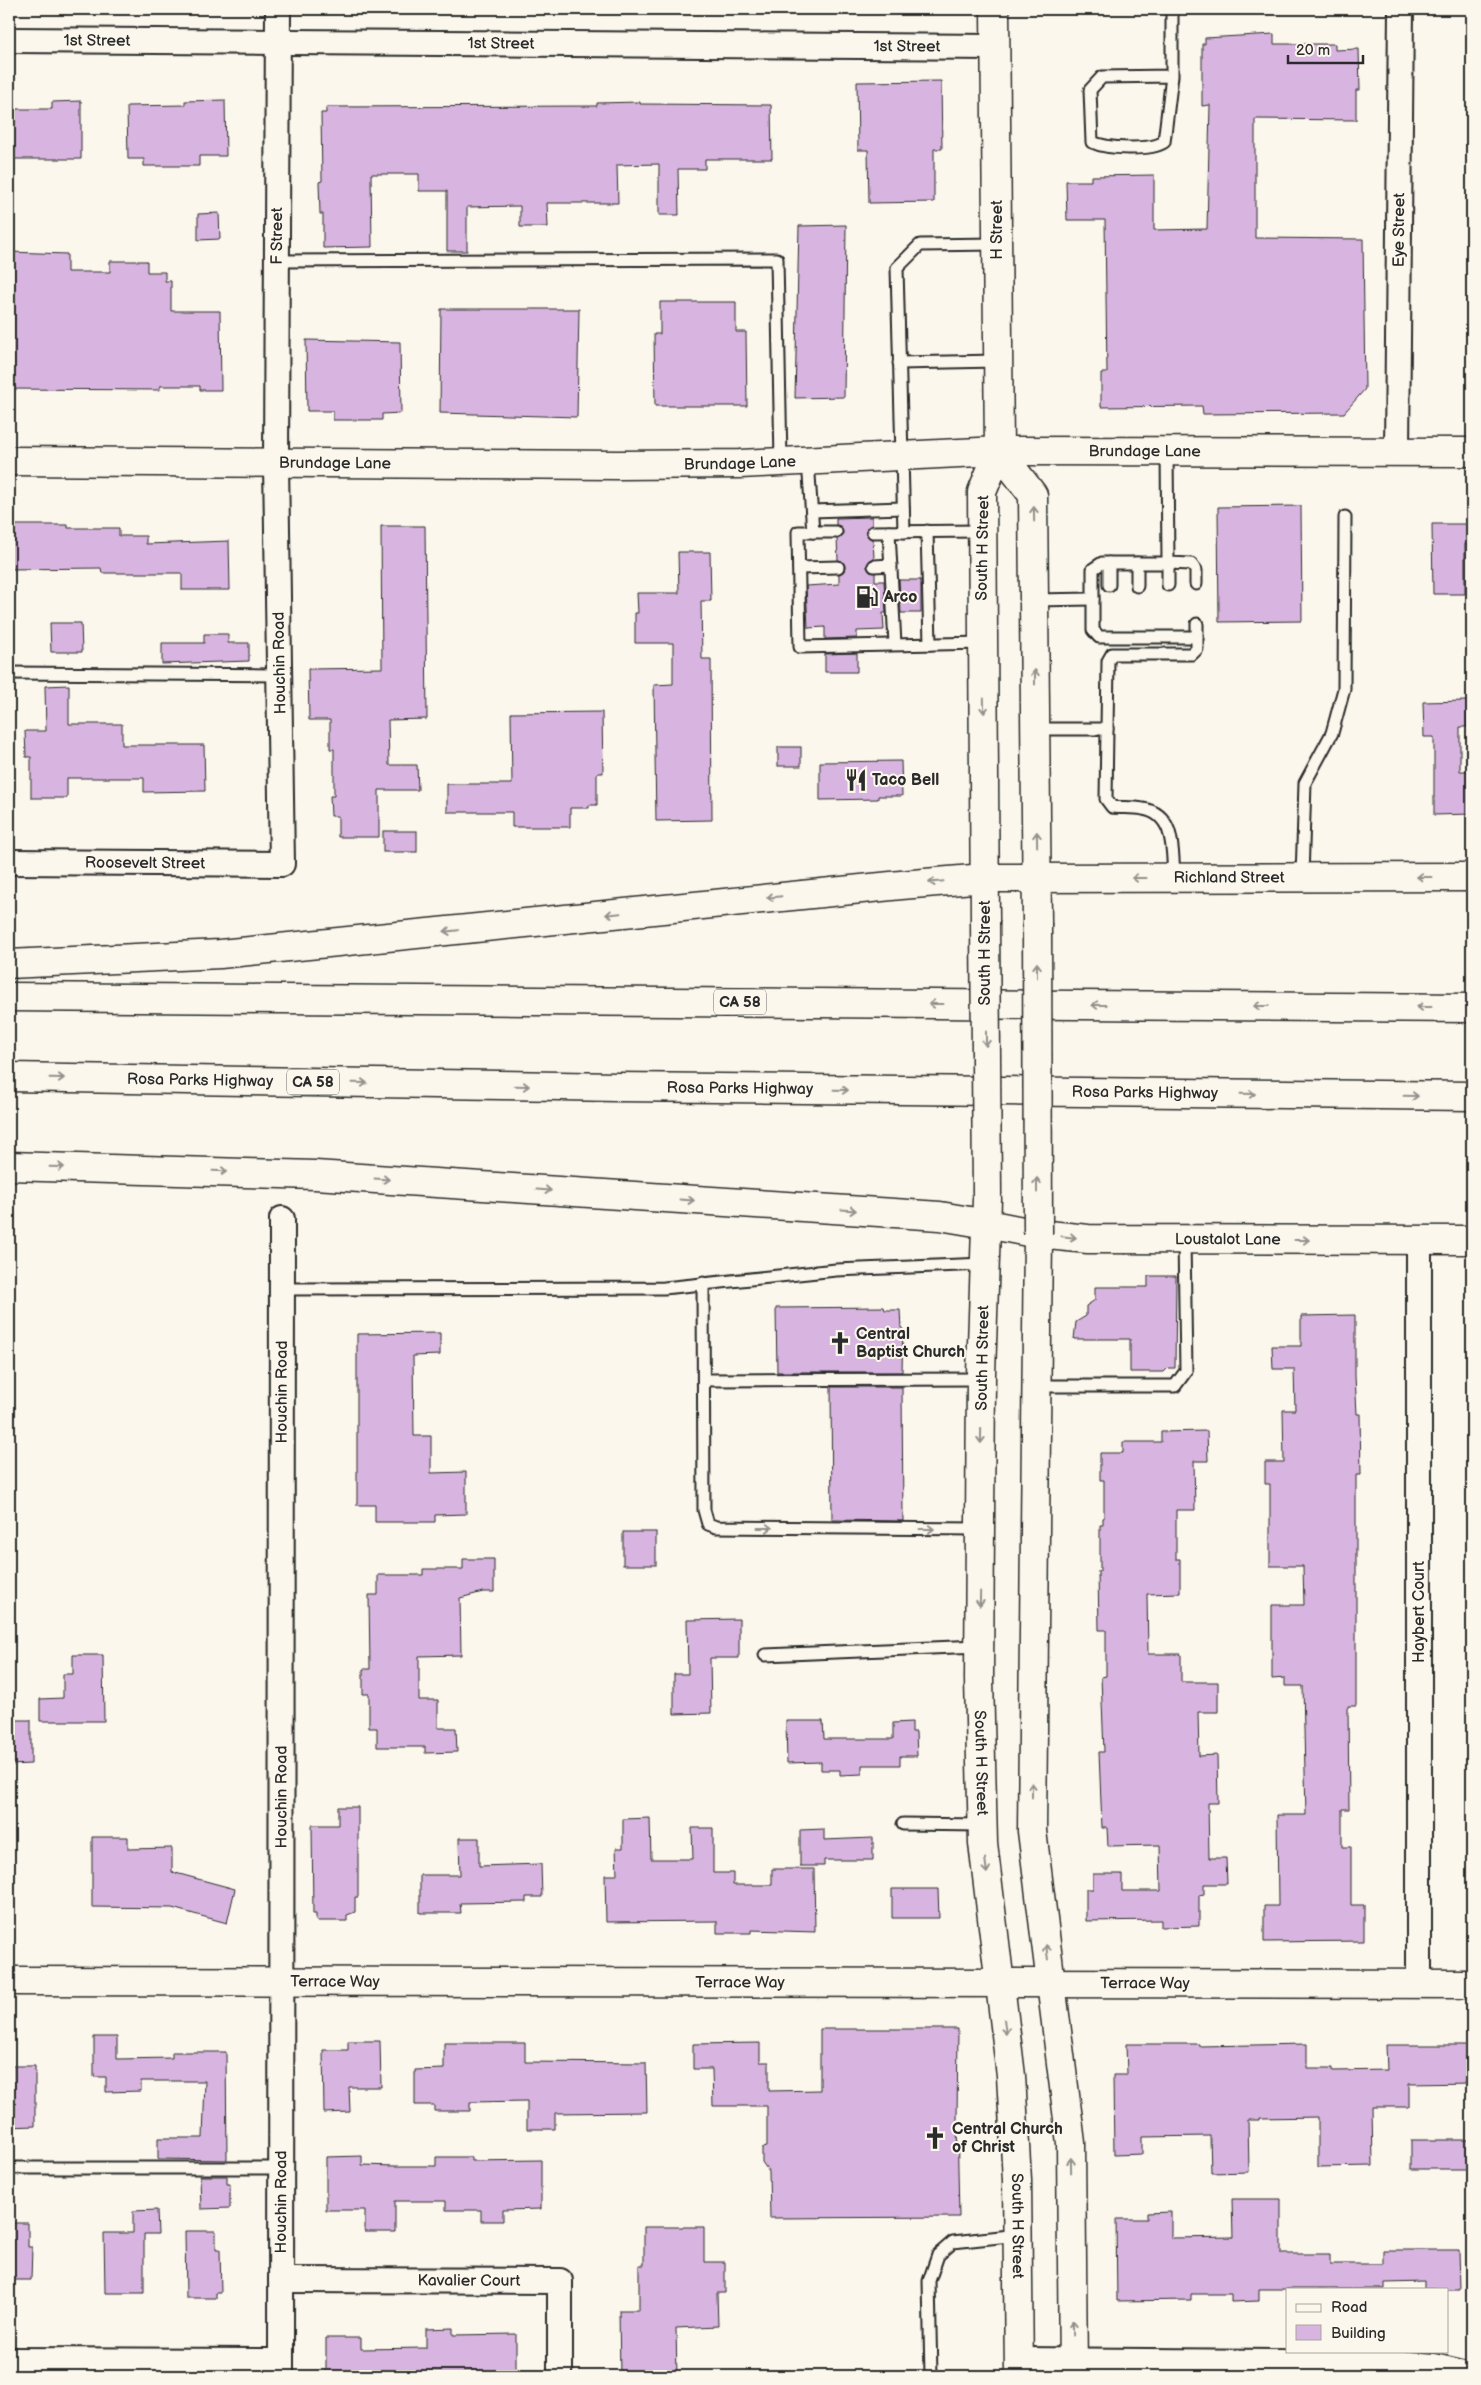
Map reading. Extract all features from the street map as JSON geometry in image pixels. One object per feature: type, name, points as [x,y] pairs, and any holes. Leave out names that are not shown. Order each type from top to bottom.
[{"type":"main road","name":"H Street","points":[[995,9],[999,451]]},
{"type":"main road","name":"Brundage Lane","points":[[9,461],[619,466],[808,461],[999,451],[1472,452]]},
{"type":"main road","name":"South H Street","points":[[999,451],[982,492],[986,920],[986,1264],[982,1379],[979,1646],[982,1825],[1011,2076],[1017,2180],[1019,2368]]},
{"type":"main road","points":[[999,451],[1034,495],[1038,1234],[1032,1831],[1071,2143],[1073,2367]]},
{"type":"main road","name":"Richland Street","points":[[9,964],[220,954],[900,884],[985,878],[1472,877]]},
{"type":"main road","name":"CA 58","points":[[9,997],[1472,1008]]},
{"type":"main road","name":"Rosa Parks Highway","points":[[9,1077],[617,1087],[1472,1096]]},
{"type":"main road","name":"Loustalot Lane","points":[[9,1166],[202,1170],[324,1175],[940,1216],[1038,1234],[1088,1239],[1472,1240]]},
{"type":"main road","name":"Terrace Way","points":[[9,1981],[1472,1984]]},
{"type":"street","name":"F Street","points":[[276,463],[278,9]]},
{"type":"street","name":"Eye Street","points":[[1397,451],[1401,9]]},
{"type":"street","name":"1st Street","points":[[9,40],[995,47]]},
{"type":"street","name":"Houchin Road","points":[[276,463],[282,864]]},
{"type":"street","name":"Roosevelt Street","points":[[9,862],[282,864]]},
{"type":"street","name":"Houchin Road","points":[[281,2368],[282,1220]]},
{"type":"street","name":"Haybert Court","points":[[1419,1241],[1419,1984]]},
{"type":"street","name":"Kavalier Court","points":[[281,2280],[560,2281],[560,2376]]},
{"type":"street","points":[[9,2360],[281,2368]]},
{"type":"street","points":[[1019,2368],[1398,2363],[1434,2366],[1472,2375]]},
{"type":"lane","points":[[1172,9],[1172,76],[1164,142],[1152,147],[1102,147],[1092,142],[1090,90],[1102,77],[1172,76]]},
{"type":"lane","points":[[904,532],[900,457],[897,268],[920,245],[997,244]]},
{"type":"lane","points":[[277,261],[777,259],[781,462]]},
{"type":"lane","points":[[899,363],[997,360]]},
{"type":"lane","points":[[1167,451],[1168,585]]},
{"type":"lane","points":[[808,461],[814,532]]},
{"type":"lane","points":[[812,512],[902,508]]},
{"type":"lane","points":[[1302,877],[1305,783],[1332,733],[1344,689],[1345,517]]},
{"type":"lane","points":[[927,531],[930,644]]},
{"type":"lane","points":[[873,532],[982,531]]},
{"type":"lane","points":[[836,532],[798,532],[800,647],[983,643]]},
{"type":"lane","points":[[889,532],[895,644]]},
{"type":"lane","points":[[1196,584],[1196,570],[1191,564],[1102,563],[1093,569],[1093,630],[1099,636],[1109,631],[1137,637],[1197,636]]},
{"type":"lane","points":[[1109,563],[1109,585]]},
{"type":"lane","points":[[1137,563],[1137,586]]},
{"type":"lane","points":[[874,566],[891,565]]},
{"type":"lane","points":[[799,568],[838,567]]},
{"type":"lane","points":[[1034,600],[1093,599]]},
{"type":"lane","points":[[1169,624],[1169,636]]},
{"type":"lane","points":[[1174,877],[1172,837],[1168,827],[1159,815],[1144,809],[1112,807],[1106,799],[1108,661],[1112,654],[1192,654],[1197,650],[1197,624]]},
{"type":"lane","points":[[1137,625],[1137,637]]},
{"type":"lane","points":[[9,673],[280,675]]},
{"type":"lane","points":[[1036,728],[1107,729]]},
{"type":"lane","points":[[1035,1386],[1175,1386],[1186,1371],[1184,1239]]},
{"type":"lane","points":[[282,1289],[664,1288],[836,1270],[986,1264]]},
{"type":"lane","points":[[704,1283],[704,1510],[708,1524],[716,1527],[980,1529]]},
{"type":"lane","points":[[704,1380],[982,1379]]},
{"type":"lane","points":[[765,1655],[979,1646]]},
{"type":"lane","points":[[903,1824],[982,1825]]},
{"type":"lane","points":[[9,2168],[281,2168]]},
{"type":"lane","points":[[931,2376],[929,2281],[938,2255],[953,2242],[1018,2235]]},
{"type":"building","points":[[1274,34],[1274,44],[1335,44],[1335,50],[1359,49],[1360,90],[1356,90],[1356,120],[1255,119],[1255,238],[1363,239],[1365,389],[1344,413],[1203,414],[1202,406],[1101,407],[1101,373],[1107,373],[1105,220],[1067,220],[1066,181],[1091,181],[1091,176],[1154,175],[1154,230],[1207,229],[1210,105],[1202,106],[1202,44],[1205,44],[1205,38]]},
{"type":"building","points":[[941,81],[942,149],[934,149],[934,202],[869,203],[868,150],[858,150],[857,82]]},
{"type":"building","points":[[225,100],[226,156],[199,156],[199,166],[144,166],[144,159],[128,159],[127,106],[185,105],[185,101]]},
{"type":"building","points":[[81,101],[81,159],[9,159],[9,109],[52,109],[52,102]]},
{"type":"building","points":[[640,102],[640,104],[771,105],[772,159],[705,159],[705,169],[678,169],[679,215],[659,215],[659,164],[617,165],[618,203],[547,203],[548,227],[520,227],[520,206],[467,207],[467,251],[447,251],[447,191],[419,191],[419,174],[371,174],[372,247],[323,248],[323,214],[320,214],[319,182],[322,181],[321,113],[326,113],[326,107],[597,106],[597,103]]},
{"type":"building","points":[[219,213],[220,239],[198,240],[198,214]]},
{"type":"building","points":[[846,225],[844,397],[795,398],[799,226]]},
{"type":"building","points":[[9,252],[67,254],[67,272],[110,272],[110,261],[147,261],[147,272],[165,272],[165,281],[171,281],[171,311],[220,311],[221,390],[200,390],[200,386],[160,386],[160,390],[9,389],[9,325],[11,325]]},
{"type":"building","points":[[660,302],[736,302],[736,332],[746,332],[747,406],[655,406],[654,334],[660,334]]},
{"type":"building","points":[[441,309],[579,309],[577,417],[440,413]]},
{"type":"building","points":[[306,340],[400,342],[401,413],[382,414],[382,420],[333,420],[333,411],[307,411]]},
{"type":"building","points":[[1301,506],[1302,621],[1219,622],[1218,507]]},
{"type":"building","points":[[872,517],[872,525],[867,528],[866,533],[873,540],[874,558],[870,560],[867,567],[870,572],[875,573],[875,581],[884,581],[886,613],[883,613],[884,630],[857,631],[857,638],[825,639],[825,627],[808,628],[806,586],[839,584],[839,574],[844,571],[845,566],[842,561],[838,560],[837,539],[842,536],[843,532],[840,526],[836,525],[836,518]]},
{"type":"building","points":[[1432,524],[1472,524],[1472,544],[1465,544],[1465,594],[1433,594]]},
{"type":"building","points":[[9,525],[68,525],[68,528],[119,528],[119,536],[146,536],[146,544],[229,541],[230,590],[182,590],[182,573],[102,573],[101,568],[9,569]]},
{"type":"building","points":[[381,526],[425,526],[427,719],[388,720],[389,765],[417,765],[418,790],[379,790],[379,837],[338,837],[338,816],[331,816],[330,796],[334,796],[334,749],[330,749],[330,720],[309,720],[308,669],[382,668]]},
{"type":"building","points":[[678,552],[710,552],[711,601],[701,601],[702,659],[711,659],[712,820],[656,821],[654,685],[673,684],[673,643],[635,643],[635,613],[638,613],[637,593],[679,593]]},
{"type":"building","points":[[899,580],[921,580],[921,613],[901,613]]},
{"type":"building","points":[[50,623],[81,623],[82,652],[51,652]]},
{"type":"building","points":[[204,634],[228,634],[228,643],[249,643],[249,661],[162,664],[162,643],[204,643]]},
{"type":"building","points":[[857,653],[857,672],[825,672],[825,654]]},
{"type":"building","points":[[69,685],[69,724],[122,724],[122,745],[204,745],[205,791],[144,792],[144,778],[67,778],[67,798],[31,798],[31,757],[26,757],[25,731],[46,731],[45,686]]},
{"type":"building","points":[[1467,701],[1467,727],[1460,727],[1460,771],[1472,771],[1472,814],[1434,815],[1434,737],[1424,737],[1423,702]]},
{"type":"building","points":[[602,712],[603,773],[597,773],[597,805],[589,805],[589,808],[570,808],[570,827],[512,827],[512,812],[447,812],[447,784],[512,784],[511,713]]},
{"type":"building","points":[[778,747],[801,747],[801,766],[778,766]]},
{"type":"building","points":[[901,761],[902,796],[878,796],[878,799],[820,800],[820,762]]},
{"type":"building","points":[[383,831],[417,831],[417,852],[383,852]]},
{"type":"building","points":[[1148,1276],[1176,1276],[1175,1368],[1168,1368],[1164,1372],[1130,1372],[1130,1339],[1074,1339],[1076,1322],[1086,1316],[1086,1306],[1095,1300],[1095,1287],[1148,1287]]},
{"type":"building","name":"Central Baptist Church","points":[[884,1307],[885,1310],[900,1310],[901,1328],[903,1328],[902,1372],[777,1372],[776,1308]]},
{"type":"building","points":[[1355,1315],[1355,1376],[1357,1414],[1360,1414],[1361,1475],[1356,1475],[1356,1706],[1348,1706],[1349,1809],[1342,1809],[1342,1847],[1351,1847],[1351,1905],[1364,1905],[1364,1941],[1264,1942],[1264,1906],[1278,1906],[1277,1815],[1306,1815],[1303,1686],[1285,1686],[1285,1678],[1272,1679],[1272,1605],[1304,1605],[1303,1566],[1270,1566],[1270,1484],[1265,1484],[1265,1462],[1284,1462],[1283,1410],[1295,1410],[1294,1369],[1273,1369],[1272,1346],[1301,1346],[1301,1316]]},
{"type":"building","points":[[440,1333],[440,1355],[413,1356],[414,1436],[431,1436],[431,1473],[466,1472],[466,1514],[435,1515],[435,1522],[375,1522],[375,1505],[357,1505],[357,1334]]},
{"type":"building","points":[[831,1387],[902,1387],[903,1521],[832,1520]]},
{"type":"building","points":[[1207,1431],[1208,1461],[1194,1461],[1195,1510],[1176,1510],[1176,1559],[1180,1559],[1180,1593],[1147,1594],[1148,1654],[1181,1654],[1181,1682],[1218,1682],[1218,1712],[1198,1712],[1199,1756],[1217,1755],[1218,1803],[1208,1803],[1209,1858],[1226,1858],[1227,1884],[1204,1884],[1204,1894],[1199,1895],[1199,1926],[1161,1927],[1161,1920],[1086,1921],[1086,1889],[1093,1889],[1093,1874],[1122,1874],[1122,1891],[1161,1891],[1160,1845],[1108,1846],[1107,1828],[1102,1828],[1099,1752],[1104,1752],[1101,1677],[1106,1676],[1106,1630],[1099,1630],[1098,1571],[1100,1571],[1100,1525],[1103,1525],[1104,1518],[1104,1480],[1100,1480],[1100,1453],[1123,1453],[1123,1442],[1161,1442],[1161,1432]]},
{"type":"building","points":[[623,1532],[656,1532],[656,1565],[623,1565]]},
{"type":"building","points":[[463,1559],[494,1559],[494,1592],[483,1592],[460,1598],[461,1655],[419,1656],[419,1700],[438,1700],[438,1728],[456,1728],[457,1752],[425,1753],[425,1747],[377,1747],[377,1728],[369,1728],[369,1694],[363,1694],[363,1669],[370,1669],[369,1595],[378,1595],[378,1575],[423,1575],[423,1569],[463,1569]]},
{"type":"building","points":[[739,1619],[739,1658],[710,1658],[711,1713],[674,1714],[674,1674],[688,1674],[687,1620]]},
{"type":"building","points":[[73,1655],[103,1655],[104,1721],[40,1721],[40,1699],[63,1698],[63,1674],[73,1674]]},
{"type":"building","points":[[9,1720],[31,1720],[31,1764],[9,1765]]},
{"type":"building","points":[[786,1721],[823,1721],[824,1739],[893,1739],[893,1723],[912,1722],[912,1732],[916,1732],[917,1756],[900,1756],[900,1765],[862,1765],[862,1774],[840,1775],[840,1770],[821,1770],[821,1762],[787,1763]]},
{"type":"building","points":[[338,1807],[358,1807],[358,1897],[355,1897],[355,1912],[347,1915],[347,1921],[316,1921],[316,1914],[313,1914],[312,1825],[338,1825]]},
{"type":"building","points":[[650,1818],[651,1859],[693,1859],[692,1828],[713,1828],[713,1873],[733,1873],[733,1885],[772,1885],[772,1869],[814,1869],[815,1932],[751,1930],[751,1933],[717,1933],[717,1921],[606,1922],[605,1875],[617,1875],[616,1848],[623,1848],[623,1819]]},
{"type":"building","points":[[824,1829],[824,1840],[873,1838],[873,1860],[824,1860],[824,1866],[800,1866],[800,1830]]},
{"type":"building","points":[[92,1837],[128,1837],[128,1849],[172,1848],[172,1872],[235,1889],[227,1923],[172,1908],[92,1907]]},
{"type":"building","points":[[459,1838],[479,1838],[479,1866],[541,1864],[542,1897],[526,1897],[526,1902],[460,1903],[461,1913],[420,1913],[420,1875],[460,1875]]},
{"type":"building","points":[[892,1889],[938,1889],[939,1918],[892,1918]]},
{"type":"building","points":[[820,2029],[958,2029],[959,2217],[770,2218],[769,2172],[762,2162],[762,2148],[767,2147],[767,2106],[713,2106],[712,2069],[693,2069],[693,2044],[760,2043],[760,2062],[769,2062],[769,2091],[820,2090]]},
{"type":"building","points":[[94,2037],[117,2037],[117,2059],[172,2058],[172,2052],[226,2052],[227,2160],[158,2159],[158,2138],[203,2138],[205,2081],[141,2081],[141,2091],[106,2092],[106,2077],[94,2077]]},
{"type":"building","points":[[348,2041],[380,2041],[381,2087],[349,2087],[350,2112],[324,2113],[323,2050],[348,2050]]},
{"type":"building","points":[[444,2043],[525,2043],[525,2062],[646,2063],[647,2112],[555,2113],[555,2129],[527,2129],[527,2101],[470,2102],[470,2111],[434,2111],[434,2105],[415,2105],[415,2070],[444,2069]]},
{"type":"building","points":[[1126,2044],[1199,2044],[1199,2046],[1307,2044],[1307,2068],[1333,2068],[1333,2071],[1387,2070],[1386,2045],[1472,2045],[1472,2083],[1409,2084],[1409,2107],[1372,2107],[1373,2166],[1318,2167],[1318,2117],[1260,2118],[1260,2120],[1248,2120],[1249,2172],[1211,2173],[1210,2136],[1142,2137],[1142,2154],[1114,2155],[1113,2075],[1127,2075]]},
{"type":"building","points":[[9,2066],[35,2066],[35,2126],[9,2127]]},
{"type":"building","points":[[1411,2140],[1472,2140],[1472,2169],[1411,2169]]},
{"type":"building","points":[[362,2156],[362,2165],[395,2166],[436,2166],[436,2157],[471,2157],[471,2161],[541,2160],[541,2209],[503,2210],[503,2221],[481,2221],[481,2210],[446,2210],[446,2201],[395,2201],[395,2232],[365,2232],[365,2210],[326,2210],[326,2157]]},
{"type":"building","points":[[200,2176],[227,2176],[227,2184],[230,2184],[230,2208],[201,2209]]},
{"type":"building","points":[[1232,2199],[1281,2199],[1281,2254],[1330,2254],[1330,2264],[1383,2264],[1383,2250],[1459,2250],[1460,2289],[1424,2288],[1424,2282],[1385,2283],[1385,2288],[1259,2289],[1259,2301],[1231,2302],[1231,2294],[1191,2294],[1191,2300],[1117,2301],[1116,2219],[1147,2219],[1147,2213],[1171,2212],[1171,2238],[1233,2237]]},
{"type":"building","points":[[157,2210],[158,2234],[144,2234],[144,2293],[105,2293],[104,2233],[133,2233],[133,2211]]},
{"type":"building","points":[[9,2223],[28,2223],[28,2247],[32,2247],[31,2280],[9,2280]]},
{"type":"building","points":[[644,2227],[704,2227],[704,2262],[725,2262],[725,2293],[717,2293],[718,2326],[676,2328],[677,2376],[620,2376],[619,2310],[639,2310],[639,2265],[644,2265]]},
{"type":"building","points":[[185,2231],[216,2231],[216,2249],[220,2249],[221,2293],[216,2293],[216,2298],[186,2298]]},
{"type":"building","points":[[453,2328],[453,2335],[516,2334],[516,2376],[326,2376],[326,2338],[361,2338],[361,2349],[426,2348],[426,2329]]},
{"type":"place","name":"Arco","points":[[867,597]]},
{"type":"place","name":"Taco Bell","points":[[856,780]]},
{"type":"place","name":"Central Baptist Church","points":[[840,1343]]},
{"type":"place","name":"Central Church of Christ","points":[[935,2138]]}]
